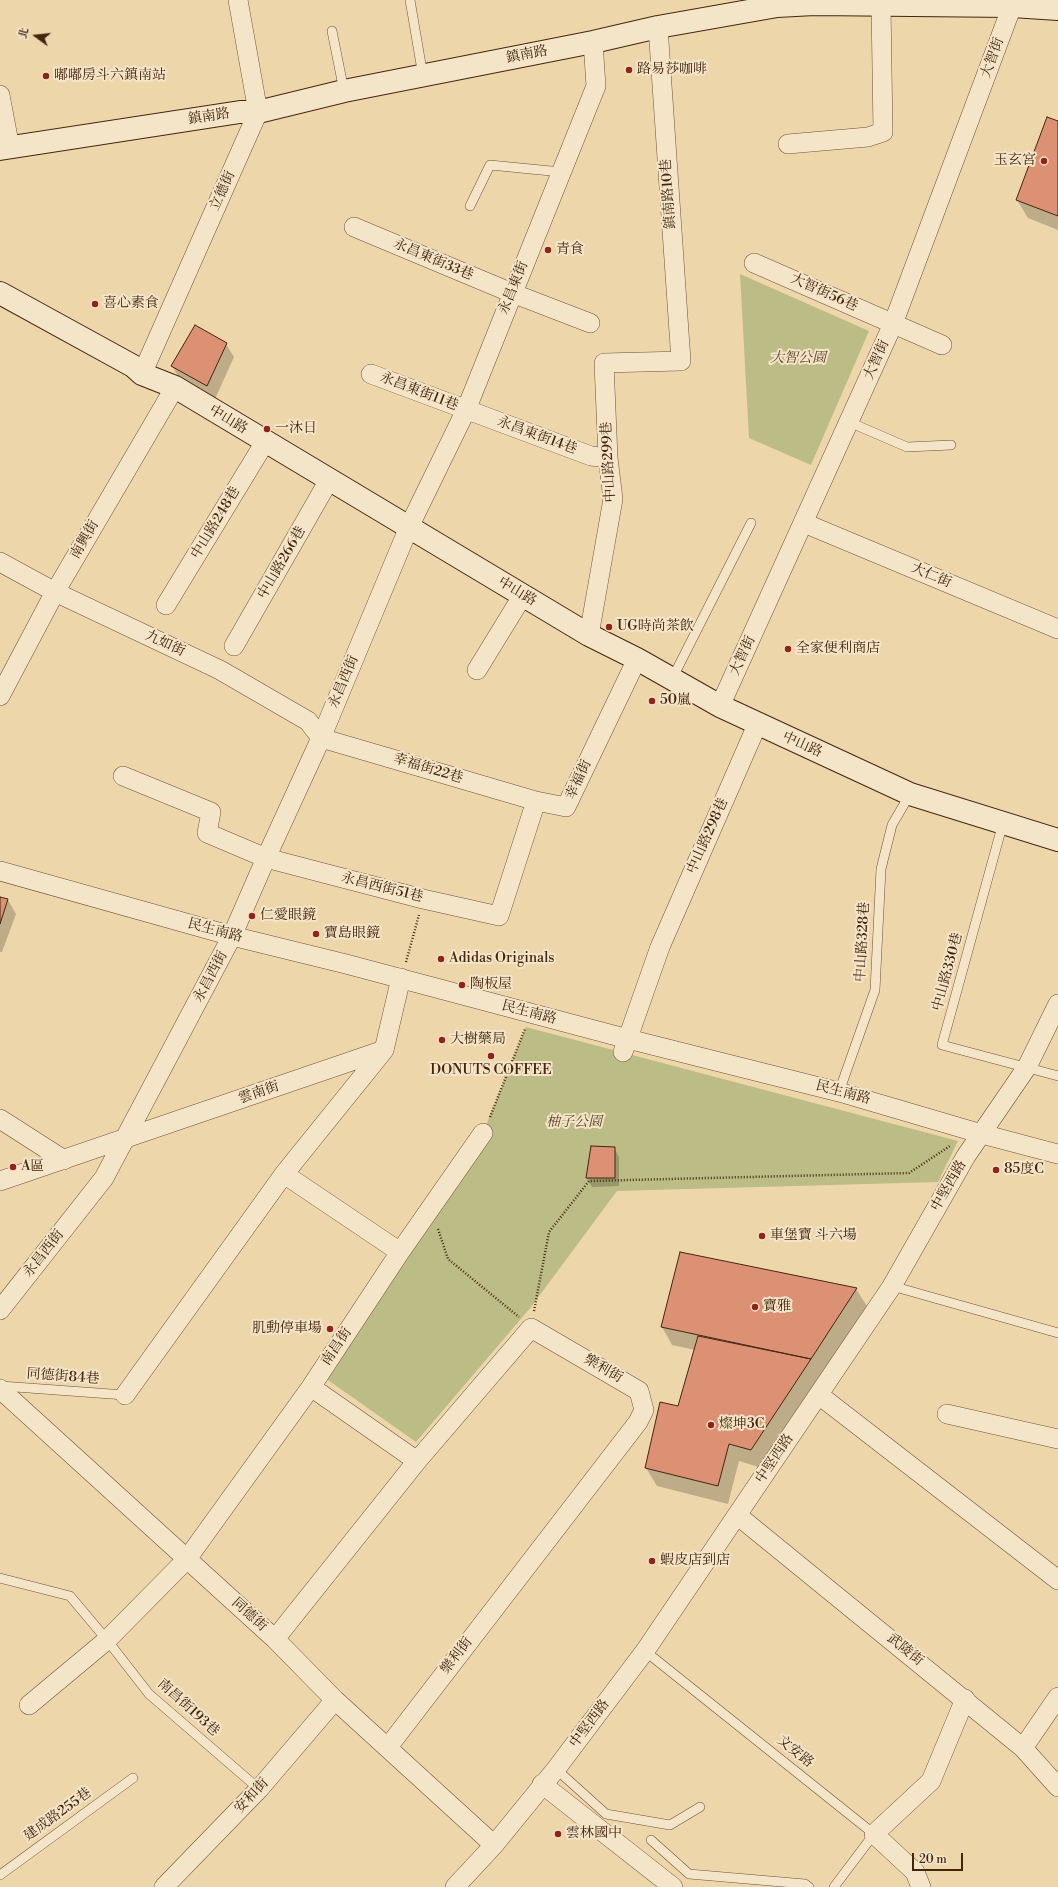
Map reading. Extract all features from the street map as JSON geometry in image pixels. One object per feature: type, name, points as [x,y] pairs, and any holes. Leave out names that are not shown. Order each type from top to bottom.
[{"type":"street","points":[[238,0],[258,112]]},
{"type":"street","name":"鎮南路","points":[[5,149],[232,114],[258,112],[344,92],[593,42],[770,3],[1012,6],[1058,9]]},
{"type":"street","points":[[788,144],[868,137],[883,132],[881,5]]},
{"type":"street","name":"大智街","points":[[720,706],[893,324],[1012,6]]},
{"type":"street","name":"鎮南路10巷","points":[[658,27],[680,361]]},
{"type":"street","name":"永昌東街","points":[[409,527],[466,410],[596,86],[593,42]]},
{"type":"street","points":[[0,95],[5,149]]},
{"type":"street","name":"立德街","points":[[142,374],[258,112]]},
{"type":"street","name":"永昌東街33巷","points":[[354,227],[590,324]]},
{"type":"street","name":"大智街56巷","points":[[754,263],[942,345]]},
{"type":"street","name":"中山路","points":[[0,293],[133,366],[142,374],[175,387],[589,635],[636,659],[720,706],[910,794],[1058,840]]},
{"type":"street","name":"中山路299巷","points":[[589,635],[613,499],[608,458],[604,363],[680,361]]},
{"type":"street","name":"永昌東街11巷","points":[[371,374],[466,410]]},
{"type":"street","name":"南興街","points":[[0,696],[55,592],[175,387]]},
{"type":"street","name":"永昌東街14巷","points":[[466,410],[591,456],[608,458]]},
{"type":"street","name":"中山路248巷","points":[[166,605],[265,442]]},
{"type":"street","name":"中山路266巷","points":[[234,646],[330,480]]},
{"type":"street","name":"大仁街","points":[[804,523],[1058,629]]},
{"type":"street","name":"永昌西街","points":[[0,1310],[104,1178],[232,936],[321,738],[409,527]]},
{"type":"street","name":"九如街","points":[[0,562],[55,592],[220,670],[308,721],[321,738]]},
{"type":"street","points":[[477,670],[523,595]]},
{"type":"street","name":"幸福街","points":[[536,801],[566,807],[636,659]]},
{"type":"street","name":"中山路298巷","points":[[626,1045],[660,947],[757,724]]},
{"type":"street","name":"幸福街22巷","points":[[321,738],[536,801]]},
{"type":"street","name":"永昌西街51巷","points":[[123,776],[211,812],[208,833],[266,858],[423,899],[499,916],[536,801]]},
{"type":"street","name":"民生南路","points":[[0,871],[232,936],[401,978],[530,1013],[626,1045],[840,1092],[982,1134],[1058,1154]]},
{"type":"street","points":[[124,1396],[284,1174],[384,1050],[401,978]]},
{"type":"street","name":"中堅西路","points":[[455,1887],[494,1844],[542,1784],[556,1769],[645,1651],[892,1286],[966,1156],[1027,1067],[1058,1004]]},
{"type":"street","name":"雲南街","points":[[0,1182],[384,1050]]},
{"type":"street","points":[[0,1119],[64,1160]]},
{"type":"street","name":"南昌街","points":[[30,1705],[107,1640],[187,1559],[311,1387],[400,1252],[483,1133]]},
{"type":"street","points":[[284,1174],[400,1252]]},
{"type":"street","points":[[275,1639],[417,1462],[532,1328]]},
{"type":"street","name":"樂利街","points":[[388,1747],[560,1521],[621,1446],[644,1410],[640,1391],[532,1328]]},
{"type":"street","points":[[311,1387],[417,1462]]},
{"type":"street","name":"同德街","points":[[3,1395],[275,1639],[335,1700],[494,1844]]},
{"type":"street","points":[[819,1395],[936,1484],[1058,1580]]},
{"type":"street","points":[[947,1414],[1058,1439]]},
{"type":"street","name":"武陵街","points":[[737,1515],[965,1698],[1023,1748],[1058,1787]]},
{"type":"street","points":[[1023,1748],[1058,1697]]},
{"type":"street","points":[[921,1887],[915,1872],[874,1834],[931,1781],[965,1698]]},
{"type":"street","name":"安和街","points":[[164,1887],[259,1789],[335,1700]]},
{"type":"street","points":[[542,1784],[672,1887]]},
{"type":"lane","points":[[410,0],[423,76]]},
{"type":"lane","points":[[332,31],[344,92]]},
{"type":"lane","points":[[470,206],[490,165],[561,172]]},
{"type":"lane","points":[[849,422],[907,447],[951,444]]},
{"type":"lane","points":[[672,679],[750,523]]},
{"type":"lane","name":"中山路328巷","points":[[840,1092],[875,990],[881,869],[892,825],[910,794]]},
{"type":"lane","name":"中山路330巷","points":[[1003,823],[942,1045],[1027,1067]]},
{"type":"lane","points":[[1027,1067],[1058,1076]]},
{"type":"lane","points":[[892,1286],[1058,1333]]},
{"type":"lane","name":"同德街84巷","points":[[3,1395],[124,1396]]},
{"type":"lane","name":"南昌街193巷","points":[[0,1578],[70,1596],[149,1694],[259,1789]]},
{"type":"lane","name":"文安路","points":[[645,1651],[874,1834]]},
{"type":"lane","points":[[556,1769],[606,1814],[670,1825],[700,1807]]},
{"type":"lane","name":"建成路255巷","points":[[0,1875],[133,1778]]},
{"type":"lane","points":[[834,1887],[874,1834]]},
{"type":"lane","points":[[651,1840],[689,1874],[805,1884],[809,1887]]},
{"type":"path","points":[[401,978],[423,899]]},
{"type":"path","points":[[483,1133],[530,1013]]},
{"type":"path","points":[[432,1206],[448,1259],[532,1328],[549,1232],[589,1182],[909,1173],[952,1145]]},
{"type":"green space","name":"大智公園","points":[[740,274],[869,331],[811,465],[749,438]]},
{"type":"green space","name":"柚子公園","points":[[526,1027],[958,1141],[938,1182],[617,1191],[531,1307],[416,1442],[325,1378],[483,1133]]},
{"type":"building","name":"玉玄宮","points":[[1047,117],[1058,121],[1058,216],[1016,200]]},
{"type":"building","points":[[195,325],[227,343],[207,386],[171,366]]},
{"type":"building","points":[[0,897],[8,899],[0,924]]},
{"type":"building","points":[[591,1146],[615,1147],[615,1178],[586,1178]]},
{"type":"building","name":"寶雅","points":[[680,1252],[857,1288],[811,1359],[661,1327]]},
{"type":"building","name":"燦坤3C","points":[[698,1336],[811,1359],[751,1450],[729,1444],[718,1486],[645,1468],[660,1402],[678,1406]]},
{"type":"place","name":"路易莎咖啡","points":[[629,70]]},
{"type":"place","name":"嘟嘟房斗六鎮南站","points":[[46,76]]},
{"type":"place","name":"玉玄宮","points":[[1044,161]]},
{"type":"place","name":"青食","points":[[548,250]]},
{"type":"place","name":"喜心素食","points":[[95,304]]},
{"type":"place","name":"一沐日","points":[[267,429]]},
{"type":"place","name":"UG時尚茶飲","points":[[609,627]]},
{"type":"place","name":"全家便利商店","points":[[788,649]]},
{"type":"place","name":"50嵐","points":[[652,701]]},
{"type":"place","name":"仁愛眼鏡","points":[[252,916]]},
{"type":"place","name":"寶島眼鏡","points":[[316,934]]},
{"type":"place","name":"Adidas Originals","points":[[441,959]]},
{"type":"place","name":"陶板屋","points":[[462,985]]},
{"type":"place","name":"大樹藥局","points":[[442,1040]]},
{"type":"place","name":"DONUTS COFFEE","points":[[491,1056]]},
{"type":"place","name":"A區","points":[[13,1167]]},
{"type":"place","name":"85度C","points":[[996,1170]]},
{"type":"place","name":"車堡寶 斗六場","points":[[762,1236]]},
{"type":"place","name":"寶雅","points":[[755,1307]]},
{"type":"place","name":"肌動停車場","points":[[330,1329]]},
{"type":"place","name":"燦坤3C","points":[[711,1425]]},
{"type":"place","name":"蝦皮店到店","points":[[652,1561]]},
{"type":"place","name":"雲林國中","points":[[558,1834]]}]
